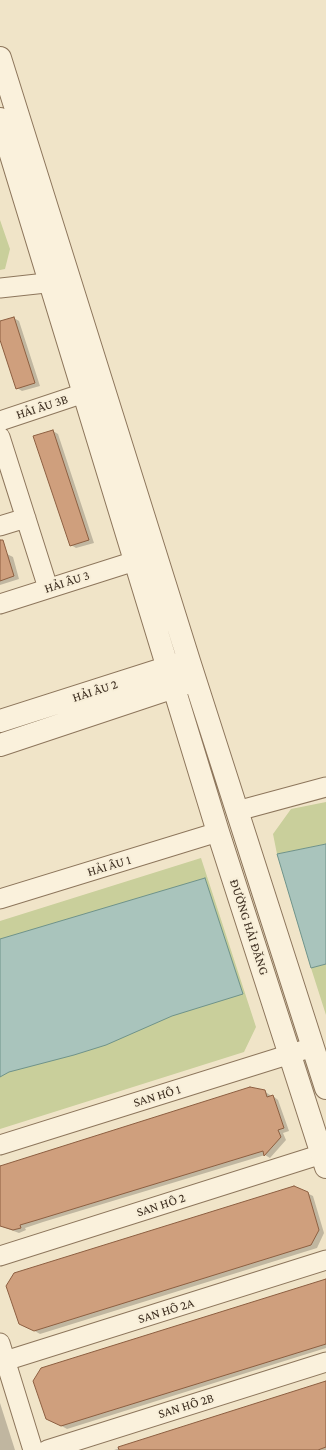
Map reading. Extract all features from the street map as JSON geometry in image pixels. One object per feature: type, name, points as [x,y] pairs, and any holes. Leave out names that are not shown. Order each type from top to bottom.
[{"type":"street","points":[[0,58],[6,96],[60,281]]},
{"type":"street","points":[[0,119],[60,281]]},
{"type":"street","points":[[0,288],[60,281]]},
{"type":"street","name":"ĐƯỜNG HẢI ĐĂNG","points":[[60,281],[84,393],[172,677],[218,832],[324,1161]]},
{"type":"street","name":"ĐƯỜNG HẢI ĐĂNG","points":[[60,281],[192,670],[326,1088]]},
{"type":"street","name":"HẢI ÂU 3B","points":[[0,421],[84,393]]},
{"type":"street","points":[[0,437],[48,588]]},
{"type":"street","points":[[0,526],[26,518]]},
{"type":"street","name":"HẢI ÂU 3","points":[[0,604],[135,561]]},
{"type":"street","points":[[172,677],[192,670]]},
{"type":"street","name":"HẢI ÂU 2","points":[[0,721],[172,677]]},
{"type":"street","name":"HẢI ÂU 2","points":[[0,745],[172,677]]},
{"type":"street","points":[[237,811],[326,787]]},
{"type":"street","name":"HẢI ÂU 1","points":[[0,900],[218,832]]},
{"type":"street","name":"SAN HÔ 1","points":[[0,1145],[313,1047]]},
{"type":"street","name":"SAN HÔ 2","points":[[0,1256],[324,1161]]},
{"type":"street","name":"SAN HÔ 2A","points":[[3,1352],[326,1260]]},
{"type":"street","points":[[3,1352],[33,1450]]},
{"type":"street","name":"SAN HÔ 2B","points":[[47,1450],[326,1362]]},
{"type":"green space","points":[[0,220],[10,249],[5,269],[0,270]]},
{"type":"green space","points":[[326,802],[326,844],[277,854],[273,834],[291,809]]},
{"type":"green space","points":[[201,858],[256,1027],[244,1052],[0,1129],[0,921]]},
{"type":"green space","points":[[326,964],[326,1015],[311,968]]},
{"type":"water","points":[[326,844],[326,964],[311,968],[277,854]]},
{"type":"water","points":[[205,878],[243,994],[172,1016],[106,1045],[9,1072],[0,1077],[0,939]]},
{"type":"building","points":[[14,317],[35,383],[16,389],[0,340],[0,321]]},
{"type":"building","points":[[53,430],[89,540],[70,546],[33,436]]},
{"type":"building","points":[[0,540],[3,540],[14,576],[0,581]]},
{"type":"building","points":[[250,1087],[265,1090],[267,1097],[273,1095],[284,1128],[278,1130],[281,1137],[264,1156],[263,1151],[20,1225],[21,1228],[13,1230],[0,1226],[0,1166]]},
{"type":"building","points":[[294,1186],[308,1192],[319,1230],[311,1245],[34,1331],[19,1324],[6,1286],[14,1273]]},
{"type":"building","points":[[326,1279],[326,1344],[61,1426],[46,1419],[33,1381],[41,1368]]},
{"type":"building","points":[[326,1381],[326,1447],[318,1450],[119,1450],[118,1447]]}]
